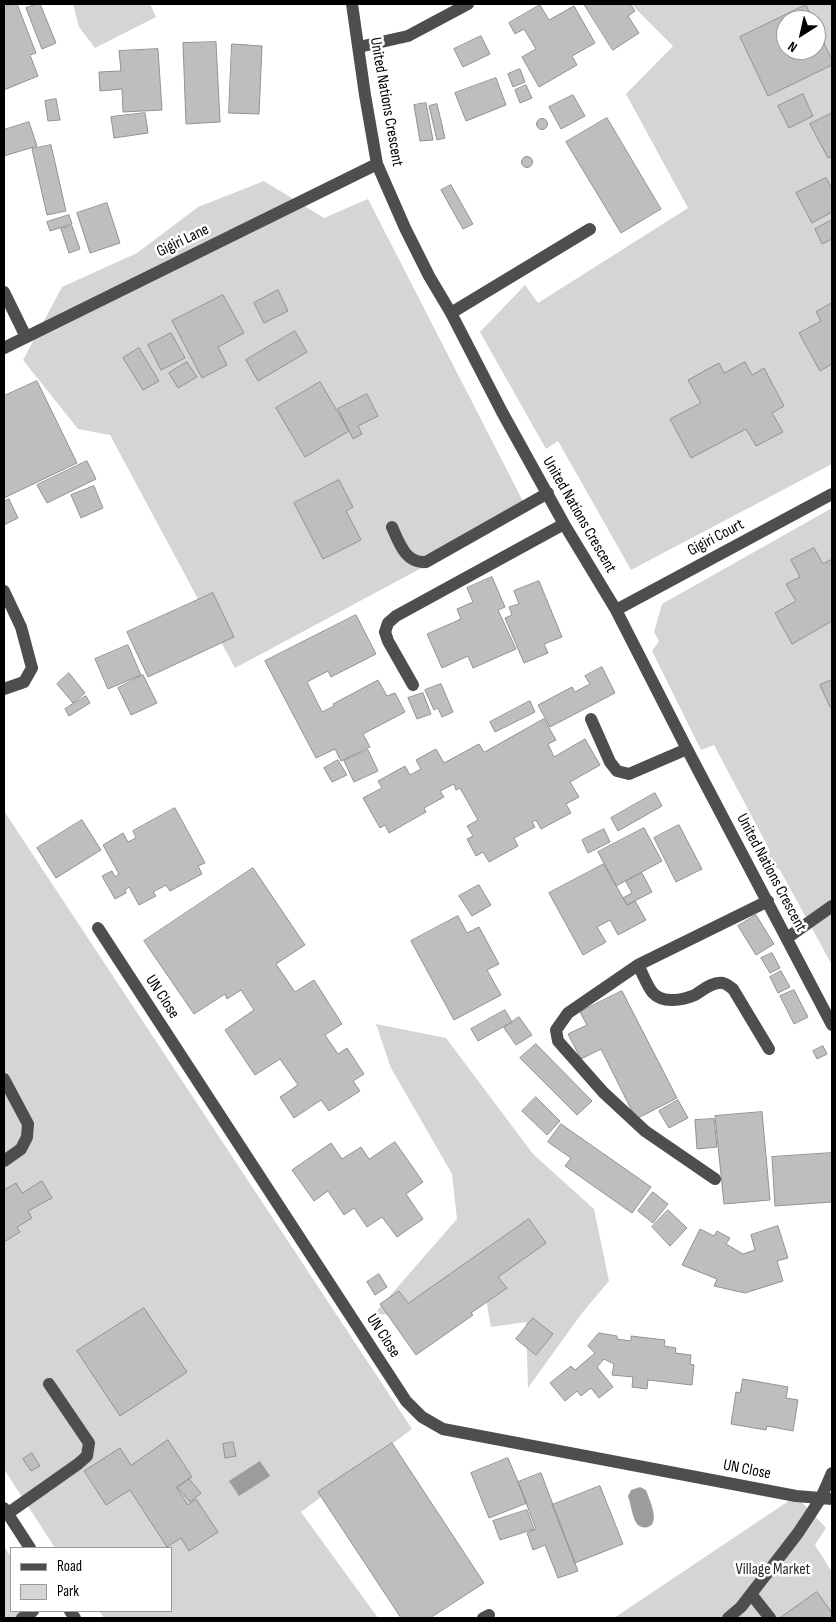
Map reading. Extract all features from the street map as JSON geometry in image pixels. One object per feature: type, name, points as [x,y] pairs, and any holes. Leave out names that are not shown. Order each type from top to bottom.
[{"type":"street","name":"United Nations Crescent","points":[[352,4],[377,164],[405,228],[502,412],[564,524],[616,610],[832,1025]]},
{"type":"street","points":[[359,47],[408,36],[468,4]]},
{"type":"street","name":"Gigiri Lane","points":[[4,348],[377,164]]},
{"type":"street","points":[[451,313],[590,229]]},
{"type":"street","points":[[4,292],[26,337]]},
{"type":"street","points":[[392,527],[403,550],[411,560],[419,563],[426,562],[548,493]]},
{"type":"street","name":"Gigiri Court","points":[[616,610],[832,494]]},
{"type":"street","points":[[413,685],[388,641],[385,632],[388,623],[396,616],[564,524]]},
{"type":"street","points":[[4,591],[21,628],[32,668],[24,682],[4,689]]},
{"type":"street","points":[[591,719],[610,762],[618,771],[629,774],[687,749]]},
{"type":"street","points":[[715,1179],[645,1131],[602,1092],[558,1041],[556,1030],[568,1013],[638,965],[768,901]]},
{"type":"street","points":[[787,938],[832,906]]},
{"type":"street","name":"UN Close","points":[[98,928],[406,1401],[422,1417],[443,1429],[796,1496],[827,1499]]},
{"type":"street","points":[[638,965],[652,992],[658,998],[668,1000],[693,996],[714,984],[723,983],[728,985],[734,989],[769,1049]]},
{"type":"street","points":[[4,1079],[28,1124],[27,1137],[21,1149],[4,1161]]},
{"type":"street","points":[[29,1547],[6,1511],[78,1464],[87,1456],[89,1443],[49,1384]]},
{"type":"street","points":[[728,1618],[752,1594],[798,1533],[827,1499],[832,1473]]},
{"type":"street","points":[[752,1594],[770,1618]]},
{"type":"green space","points":[[73,4],[150,4],[156,17],[95,48],[79,27]]},
{"type":"green space","points":[[631,4],[832,4],[832,464],[631,570],[558,441],[546,449],[480,332],[525,285],[538,303],[688,208],[626,94],[673,46]]},
{"type":"green space","points":[[264,181],[324,218],[368,199],[528,511],[235,668],[110,435],[78,429],[23,360],[62,287],[137,253],[198,207]]},
{"type":"green space","points":[[832,508],[832,965],[780,870],[768,862],[769,849],[714,745],[701,750],[652,651],[659,641],[654,632],[662,604]]},
{"type":"green space","points":[[4,811],[412,1429],[301,1512],[378,1618],[104,1618],[100,1612],[172,1612],[172,1547],[54,1547],[4,1469]]},
{"type":"green space","points":[[376,1024],[446,1038],[533,1154],[594,1209],[609,1281],[582,1313],[528,1388],[526,1322],[491,1327],[484,1288],[446,1317],[374,1314],[457,1219],[452,1174],[391,1068]]},
{"type":"green space","name":"Village Market","points":[[796,1496],[826,1528],[815,1545],[832,1572],[832,1618],[614,1618]]},
{"type":"green space","points":[[4,1546],[10,1555],[10,1612],[36,1612],[37,1618],[4,1618]]},
{"type":"shaded area","points":[[260,1461],[270,1476],[239,1496],[229,1481]]},
{"type":"shaded area","points":[[640,1487],[646,1490],[653,1510],[654,1521],[652,1525],[647,1527],[641,1527],[637,1524],[628,1496],[631,1490]]},
{"type":"building","points":[[17,4],[36,53],[30,55],[38,76],[4,90],[4,7]]},
{"type":"building","points":[[40,4],[56,43],[42,49],[26,8]]},
{"type":"building","points":[[584,4],[630,4],[635,11],[628,16],[639,33],[613,50]]},
{"type":"building","points":[[540,5],[549,20],[574,6],[595,43],[572,56],[577,65],[539,87],[522,57],[536,49],[524,29],[515,34],[509,23]]},
{"type":"building","points":[[806,5],[808,10],[796,10]]},
{"type":"building","points":[[776,20],[776,60],[826,60],[826,47],[832,60],[832,65],[768,96],[740,37]]},
{"type":"building","points":[[481,36],[490,54],[463,67],[454,49]]},
{"type":"building","points":[[216,42],[220,122],[186,124],[183,43]]},
{"type":"building","points":[[232,44],[262,46],[259,114],[229,113]]},
{"type":"building","points":[[158,49],[162,110],[123,112],[122,89],[100,91],[99,72],[121,71],[119,51]]},
{"type":"building","points":[[520,69],[525,82],[513,87],[508,74]]},
{"type":"building","points":[[496,78],[506,105],[466,121],[455,93]]},
{"type":"building","points":[[526,85],[532,98],[520,103],[515,90]]},
{"type":"building","points":[[803,94],[813,116],[789,128],[778,106]]},
{"type":"building","points":[[573,95],[585,116],[561,129],[549,107]]},
{"type":"building","points":[[56,99],[60,120],[48,121],[45,101]]},
{"type":"building","points":[[426,103],[433,140],[420,141],[414,105]]},
{"type":"building","points":[[437,104],[445,138],[437,140],[429,106]]},
{"type":"building","points":[[145,113],[148,133],[114,138],[111,117]]},
{"type":"building","points":[[832,113],[832,156],[828,158],[810,124]]},
{"type":"building","points":[[542,118],[548,124],[542,130],[536,124]]},
{"type":"building","points":[[607,118],[661,209],[621,233],[566,142]]},
{"type":"building","points":[[29,122],[37,146],[4,156],[4,130]]},
{"type":"building","points":[[51,145],[66,211],[47,215],[32,149]]},
{"type":"building","points":[[527,156],[533,162],[527,168],[521,162]]},
{"type":"building","points":[[826,178],[832,189],[832,212],[812,223],[796,193]]},
{"type":"building","points":[[451,185],[473,224],[463,229],[441,190]]},
{"type":"building","points":[[107,203],[120,243],[90,253],[77,213]]},
{"type":"building","points":[[69,215],[72,224],[50,231],[47,222]]},
{"type":"building","points":[[832,220],[832,239],[822,244],[815,229]]},
{"type":"building","points":[[72,226],[80,249],[69,253],[61,229]]},
{"type":"building","points":[[278,290],[288,311],[264,323],[254,303]]},
{"type":"building","points":[[223,295],[244,333],[218,347],[227,365],[202,378],[172,321]]},
{"type":"building","points":[[832,303],[832,364],[820,371],[799,333],[821,321],[816,312]]},
{"type":"building","points":[[295,331],[307,352],[258,381],[246,360]]},
{"type":"building","points":[[171,333],[185,358],[161,370],[148,345]]},
{"type":"building","points":[[139,348],[159,381],[143,390],[123,358]]},
{"type":"building","points":[[187,362],[197,377],[178,388],[169,373]]},
{"type":"building","points":[[745,362],[752,375],[764,368],[784,406],[772,413],[783,432],[756,446],[746,429],[691,458],[670,419],[701,403],[688,380],[719,363],[724,373]]},
{"type":"building","points":[[37,381],[77,463],[4,498],[4,396]]},
{"type":"building","points":[[320,382],[349,431],[305,457],[276,408]]},
{"type":"building","points":[[367,394],[378,416],[358,426],[362,434],[353,439],[338,409]]},
{"type":"building","points":[[87,461],[96,479],[47,503],[37,485]]},
{"type":"building","points":[[339,480],[353,507],[346,511],[361,540],[323,559],[294,503]]},
{"type":"building","points":[[94,486],[103,508],[81,518],[71,495]]},
{"type":"building","points":[[9,499],[18,518],[4,525],[4,502]]},
{"type":"building","points":[[814,548],[823,564],[832,559],[832,621],[792,644],[775,613],[796,601],[786,584],[800,577],[791,560]]},
{"type":"building","points":[[492,577],[505,607],[498,610],[516,649],[473,668],[468,656],[442,668],[427,634],[461,619],[457,609],[473,602],[467,588]]},
{"type":"building","points":[[539,581],[562,637],[544,644],[548,653],[524,663],[505,618],[512,615],[509,607],[519,604],[514,591]]},
{"type":"building","points":[[213,593],[234,637],[148,677],[127,632]]},
{"type":"building","points":[[356,615],[376,654],[331,677],[328,671],[307,682],[322,712],[378,680],[387,696],[395,693],[405,712],[363,734],[370,747],[341,761],[335,749],[316,758],[265,661]]},
{"type":"building","points":[[128,645],[141,675],[108,689],[95,659]]},
{"type":"building","points":[[602,667],[615,693],[550,727],[538,705],[572,687],[575,692],[590,684],[585,676]]},
{"type":"building","points":[[69,673],[85,693],[73,703],[57,684]]},
{"type":"building","points":[[143,675],[157,703],[131,715],[118,688]]},
{"type":"building","points":[[832,680],[832,706],[830,707],[820,685]]},
{"type":"building","points":[[441,684],[453,712],[442,717],[438,708],[434,710],[425,690]]},
{"type":"building","points":[[423,693],[431,714],[417,719],[408,698]]},
{"type":"building","points":[[86,696],[90,703],[69,716],[65,709]]},
{"type":"building","points":[[530,701],[535,712],[495,732],[490,722]]},
{"type":"building","points":[[544,719],[556,740],[548,744],[554,757],[585,739],[600,765],[570,782],[579,797],[566,804],[571,813],[541,829],[536,820],[532,822],[535,827],[514,838],[518,846],[489,862],[483,852],[476,856],[467,839],[473,836],[467,826],[478,820],[460,788],[456,790],[454,784],[440,791],[444,797],[424,808],[426,812],[389,833],[385,825],[380,828],[363,798],[382,788],[378,781],[405,766],[410,775],[421,769],[416,760],[436,749],[444,763],[479,744],[484,752]]},
{"type":"building","points":[[368,750],[378,771],[354,782],[344,761]]},
{"type":"building","points":[[338,760],[347,775],[332,782],[324,768]]},
{"type":"building","points":[[655,793],[662,806],[618,831],[611,818]]},
{"type":"building","points":[[175,808],[205,863],[198,866],[202,874],[170,891],[166,885],[153,892],[156,896],[139,905],[129,887],[125,890],[126,893],[115,899],[102,876],[112,871],[115,877],[119,874],[103,845],[123,833],[128,842],[136,838],[133,831]]},
{"type":"building","points":[[82,820],[101,850],[56,878],[37,848]]},
{"type":"building","points":[[679,825],[702,869],[676,882],[654,838]]},
{"type":"building","points":[[644,828],[662,861],[616,886],[598,852]]},
{"type":"building","points":[[604,829],[610,842],[588,853],[582,840]]},
{"type":"building","points":[[604,864],[627,905],[635,901],[646,920],[618,935],[610,920],[597,927],[606,942],[583,955],[549,893]]},
{"type":"building","points":[[253,868],[305,945],[276,964],[295,992],[314,980],[342,1024],[325,1035],[338,1054],[347,1048],[364,1074],[353,1081],[360,1091],[329,1111],[321,1100],[294,1118],[280,1097],[298,1085],[280,1059],[255,1075],[225,1030],[254,1010],[241,990],[227,999],[225,994],[194,1014],[144,941]]},
{"type":"building","points":[[642,873],[652,892],[627,905],[623,898],[632,893],[626,882]]},
{"type":"building","points":[[479,885],[491,905],[472,916],[459,896]]},
{"type":"building","points":[[756,915],[774,944],[756,955],[738,926]]},
{"type":"building","points":[[458,916],[467,933],[479,927],[499,964],[487,970],[501,995],[454,1020],[411,941]]},
{"type":"building","points":[[772,953],[780,968],[770,973],[761,958]]},
{"type":"building","points":[[781,971],[790,987],[778,993],[770,977]]},
{"type":"building","points":[[794,990],[808,1017],[794,1024],[780,996]]},
{"type":"building","points":[[622,991],[677,1098],[636,1119],[601,1049],[581,1059],[568,1034],[587,1025],[580,1012]]},
{"type":"building","points":[[505,1010],[512,1022],[478,1041],[471,1029]]},
{"type":"building","points":[[519,1017],[532,1035],[516,1045],[504,1028]]},
{"type":"building","points":[[536,1044],[592,1101],[577,1115],[520,1058]]},
{"type":"building","points":[[823,1046],[827,1054],[817,1059],[813,1051]]},
{"type":"building","points":[[536,1097],[560,1121],[547,1135],[522,1111]]},
{"type":"building","points":[[678,1100],[688,1118],[669,1128],[659,1111]]},
{"type":"building","points":[[762,1112],[770,1200],[724,1204],[715,1116]]},
{"type":"building","points":[[714,1119],[717,1147],[697,1149],[695,1120]]},
{"type":"building","points":[[561,1124],[651,1187],[632,1213],[565,1166],[571,1158],[548,1142]]},
{"type":"building","points":[[395,1142],[423,1182],[406,1194],[423,1219],[397,1237],[382,1217],[367,1227],[354,1208],[344,1215],[328,1191],[314,1201],[292,1170],[331,1143],[342,1159],[361,1147],[369,1159]]},
{"type":"building","points":[[832,1153],[832,1202],[775,1206],[772,1157]]},
{"type":"building","points":[[42,1181],[52,1198],[28,1211],[32,1218],[17,1227],[20,1232],[4,1242],[4,1190],[16,1183],[22,1193]]},
{"type":"building","points":[[653,1192],[668,1204],[653,1223],[638,1211]]},
{"type":"building","points":[[668,1210],[687,1228],[670,1246],[652,1227]]},
{"type":"building","points":[[529,1219],[546,1243],[498,1277],[507,1288],[471,1313],[473,1315],[416,1355],[380,1304],[399,1291],[408,1303]]},
{"type":"building","points":[[778,1226],[788,1258],[777,1261],[783,1281],[745,1293],[714,1286],[717,1279],[682,1265],[700,1229],[714,1236],[717,1231],[730,1238],[726,1244],[743,1254],[755,1250],[751,1235]]},
{"type":"building","points":[[379,1274],[387,1287],[375,1295],[367,1282]]},
{"type":"building","points":[[144,1308],[187,1372],[120,1416],[77,1351]]},
{"type":"building","points":[[533,1318],[553,1334],[536,1355],[516,1339]]},
{"type":"building","points":[[599,1333],[631,1341],[631,1336],[665,1340],[664,1346],[676,1348],[675,1353],[691,1355],[690,1364],[694,1365],[692,1385],[648,1380],[647,1389],[632,1387],[633,1377],[612,1375],[614,1364],[604,1359],[597,1367],[613,1387],[599,1398],[591,1388],[581,1396],[577,1391],[565,1401],[550,1383],[571,1366],[575,1370],[595,1353],[588,1346]]},
{"type":"building","points":[[743,1379],[788,1387],[786,1398],[798,1400],[793,1431],[767,1426],[766,1430],[731,1424],[736,1392],[740,1393]]},
{"type":"building","points":[[168,1440],[192,1477],[176,1487],[188,1505],[196,1499],[218,1532],[189,1551],[181,1538],[167,1547],[130,1490],[106,1505],[84,1471],[120,1448],[131,1465]]},
{"type":"building","points":[[233,1442],[236,1456],[225,1458],[223,1444]]},
{"type":"building","points":[[392,1443],[484,1583],[430,1618],[401,1618],[318,1492]]},
{"type":"building","points":[[32,1453],[40,1466],[31,1471],[23,1459]]},
{"type":"building","points":[[508,1458],[527,1503],[489,1518],[471,1473]]},
{"type":"building","points":[[541,1473],[578,1571],[558,1578],[545,1545],[533,1550],[527,1533],[536,1529],[518,1482]]},
{"type":"building","points":[[189,1479],[201,1493],[190,1502],[178,1488]]},
{"type":"building","points":[[600,1486],[623,1544],[575,1563],[552,1505]]},
{"type":"building","points":[[527,1510],[534,1529],[500,1540],[493,1521]]},
{"type":"building","points":[[817,1592],[832,1613],[832,1618],[780,1618]]}]
